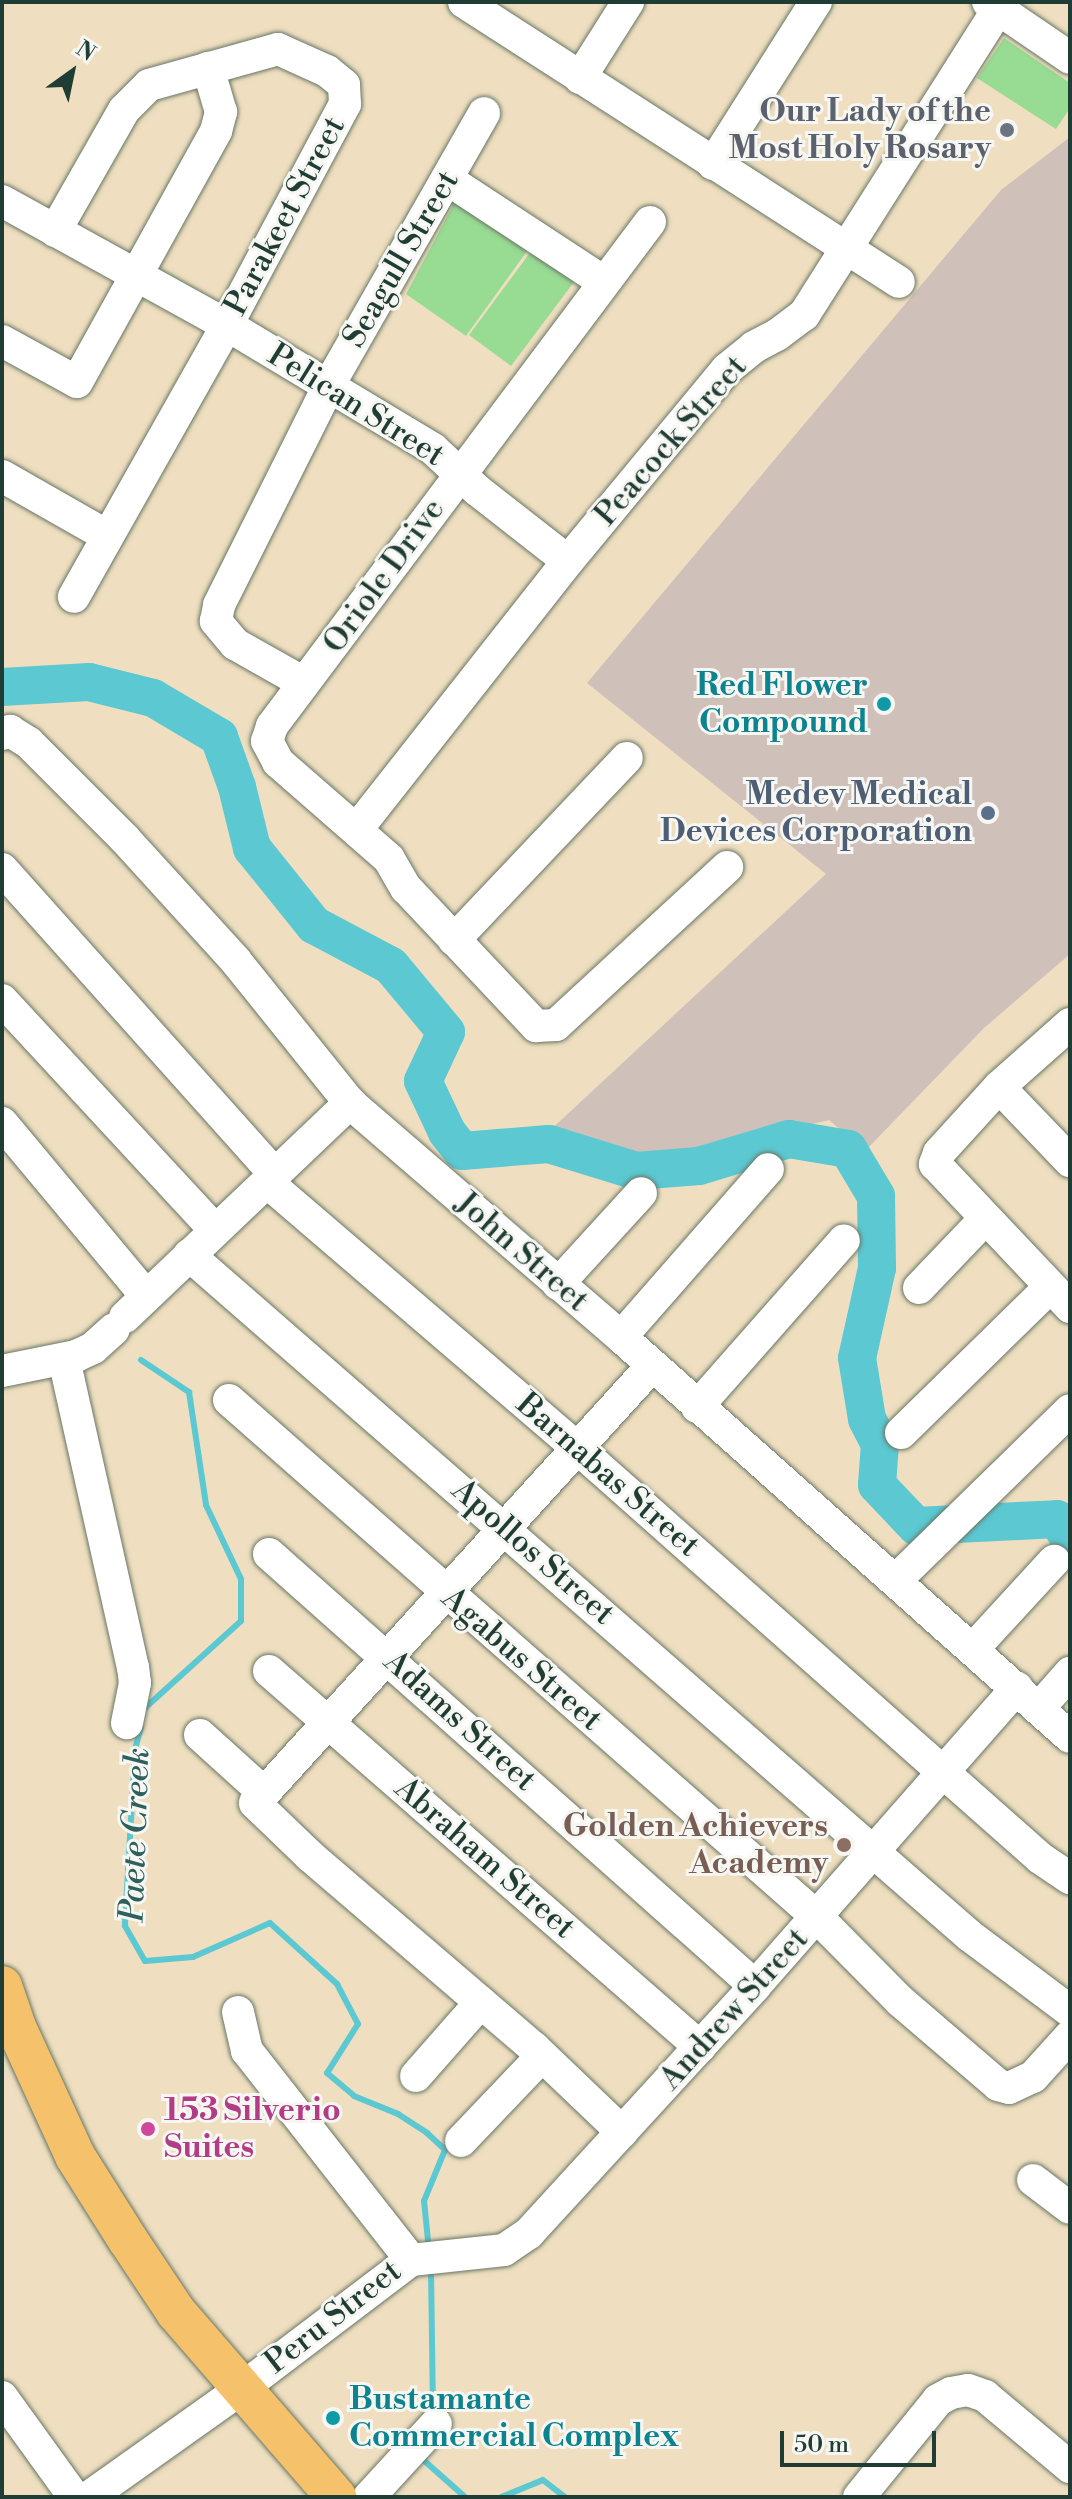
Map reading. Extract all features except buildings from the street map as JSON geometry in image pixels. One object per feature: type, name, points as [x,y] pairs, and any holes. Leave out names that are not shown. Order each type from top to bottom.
[{"type":"main road","points":[[2,1986],[16,2027],[75,2156],[176,2312],[336,2497]]},
{"type":"street","points":[[464,2],[899,282]]},
{"type":"street","points":[[580,78],[628,2]]},
{"type":"street","points":[[713,164],[816,2]]},
{"type":"street","points":[[993,6],[1070,58]]},
{"type":"street","name":"Peacock Street","points":[[357,829],[568,561],[727,369],[754,347],[804,315],[993,6]]},
{"type":"street","name":"Parakeet Street","points":[[55,231],[132,99],[149,85],[278,49],[337,77],[345,94],[345,104],[227,325],[74,597]]},
{"type":"street","points":[[2,341],[77,382],[216,131],[221,112],[208,68]]},
{"type":"street","name":"Seagull Street","points":[[304,683],[235,644],[216,621],[225,588],[329,385],[484,113]]},
{"type":"street","points":[[447,179],[604,282]]},
{"type":"street","name":"Pelican Street","points":[[2,201],[227,325],[433,449],[477,490],[568,561]]},
{"type":"street","name":"Oriole Drive","points":[[357,829],[278,762],[267,741],[272,726],[650,222]]},
{"type":"street","points":[[2,476],[107,536]]},
{"type":"street","name":"John Street","points":[[6,732],[29,743],[125,839],[235,960],[350,1103],[621,1337],[1070,1737]]},
{"type":"street","points":[[454,940],[627,758]]},
{"type":"street","points":[[357,829],[389,859],[406,888],[536,1026],[556,1025],[727,867]]},
{"type":"street","name":"Barnabas Street","points":[[2,869],[271,1178],[1040,1858],[1070,1878]]},
{"type":"street","points":[[2,1000],[215,1230]]},
{"type":"street","points":[[901,1433],[1060,1297],[935,1164],[939,1153],[999,1087],[1070,1024]]},
{"type":"street","points":[[999,1087],[1070,1161]]},
{"type":"street","points":[[2,1371],[64,1359],[93,1348],[350,1103]]},
{"type":"street","points":[[2,1123],[128,1314]]},
{"type":"street","points":[[621,1337],[768,1169]]},
{"type":"street","points":[[558,1284],[641,1193]]},
{"type":"street","points":[[919,1288],[985,1219]]},
{"type":"street","points":[[697,1407],[844,1240]]},
{"type":"street","name":"Apollos Street","points":[[189,1255],[970,1936],[1070,2011]]},
{"type":"street","points":[[64,1359],[133,1667],[135,1683],[127,1723]]},
{"type":"street","points":[[258,1797],[329,1724],[444,1591],[652,1366]]},
{"type":"street","name":"Agabus Street","points":[[229,1400],[817,1917],[899,2000],[998,2085],[1009,2088],[1033,2077],[1070,2036]]},
{"type":"street","points":[[896,1580],[966,1510],[1063,1429]]},
{"type":"street","name":"Adams Street","points":[[269,1554],[387,1655],[755,1986]]},
{"type":"street","points":[[973,1649],[1054,1561]]},
{"type":"street","name":"Abraham Street","points":[[269,1671],[700,2047]]},
{"type":"street","name":"Andrew Street","points":[[422,2259],[504,2250],[529,2233],[946,1773],[1028,1698],[1070,1673]]},
{"type":"street","points":[[200,1735],[310,1856],[481,2002],[622,2132]]},
{"type":"street","points":[[416,2076],[481,2002]]},
{"type":"street","name":"Peru Street","points":[[89,2497],[422,2259],[247,2051],[238,2012]]},
{"type":"street","points":[[461,2141],[542,2056]]},
{"type":"street","points":[[1033,2180],[1070,2208]]},
{"type":"street","points":[[859,2497],[938,2400],[951,2393],[968,2390],[985,2396],[1070,2467]]},
{"type":"street","points":[[3,2400],[74,2497]]},
{"type":"street","points":[[369,2497],[436,2424]]},
{"type":"shaded area","points":[[1070,137],[1070,954],[984,1028],[865,1151],[829,1120],[639,1165],[545,1135],[826,874],[587,683],[1001,190]]},
{"type":"green space","points":[[1004,38],[1070,83],[1070,108],[1056,129],[977,78]]},
{"type":"green space","points":[[457,198],[530,247],[466,336],[406,294]]},
{"type":"green space","points":[[532,250],[574,282],[511,366],[469,335]]},
{"type":"waterway","name":"Paete Creek","points":[[2,687],[89,682],[153,698],[219,737],[237,787],[252,848],[314,925],[391,966],[446,1032],[423,1081],[447,1132],[462,1151],[549,1144],[636,1171],[699,1166],[789,1139],[848,1149],[876,1196],[877,1268],[857,1358],[867,1419],[880,1444],[877,1485],[916,1526],[1057,1519],[1070,1540]]},
{"type":"waterway","name":"Paete Creek","points":[[141,1360],[189,1392],[206,1505],[241,1579],[241,1621],[145,1708]]},
{"type":"waterway","name":"Paete Creek","points":[[141,1727],[135,1750],[125,1926],[145,1961],[193,1957],[270,1923],[337,1984],[358,2024],[327,2073],[354,2096],[398,2114],[427,2133],[445,2150],[424,2201],[429,2250]]},
{"type":"waterway","name":"Paete Creek","points":[[431,2269],[433,2413]]},
{"type":"waterway","name":"Paete Creek","points":[[420,2457],[465,2497]]},
{"type":"waterway","name":"Paete Creek","points":[[501,2497],[543,2480],[565,2497]]},
{"type":"place","name":"Our Lady of the Most Holy Rosary","points":[[1007,130]]},
{"type":"place","name":"Red Flower Compound","points":[[884,704]]},
{"type":"place","name":"Medev Medical Devices Corporation","points":[[988,813]]},
{"type":"place","name":"Golden Achievers Academy","points":[[844,1845]]},
{"type":"place","name":"153 Silverio Suites","points":[[148,2129]]},
{"type":"place","name":"Bustamante Commercial Complex","points":[[333,2418]]}]
